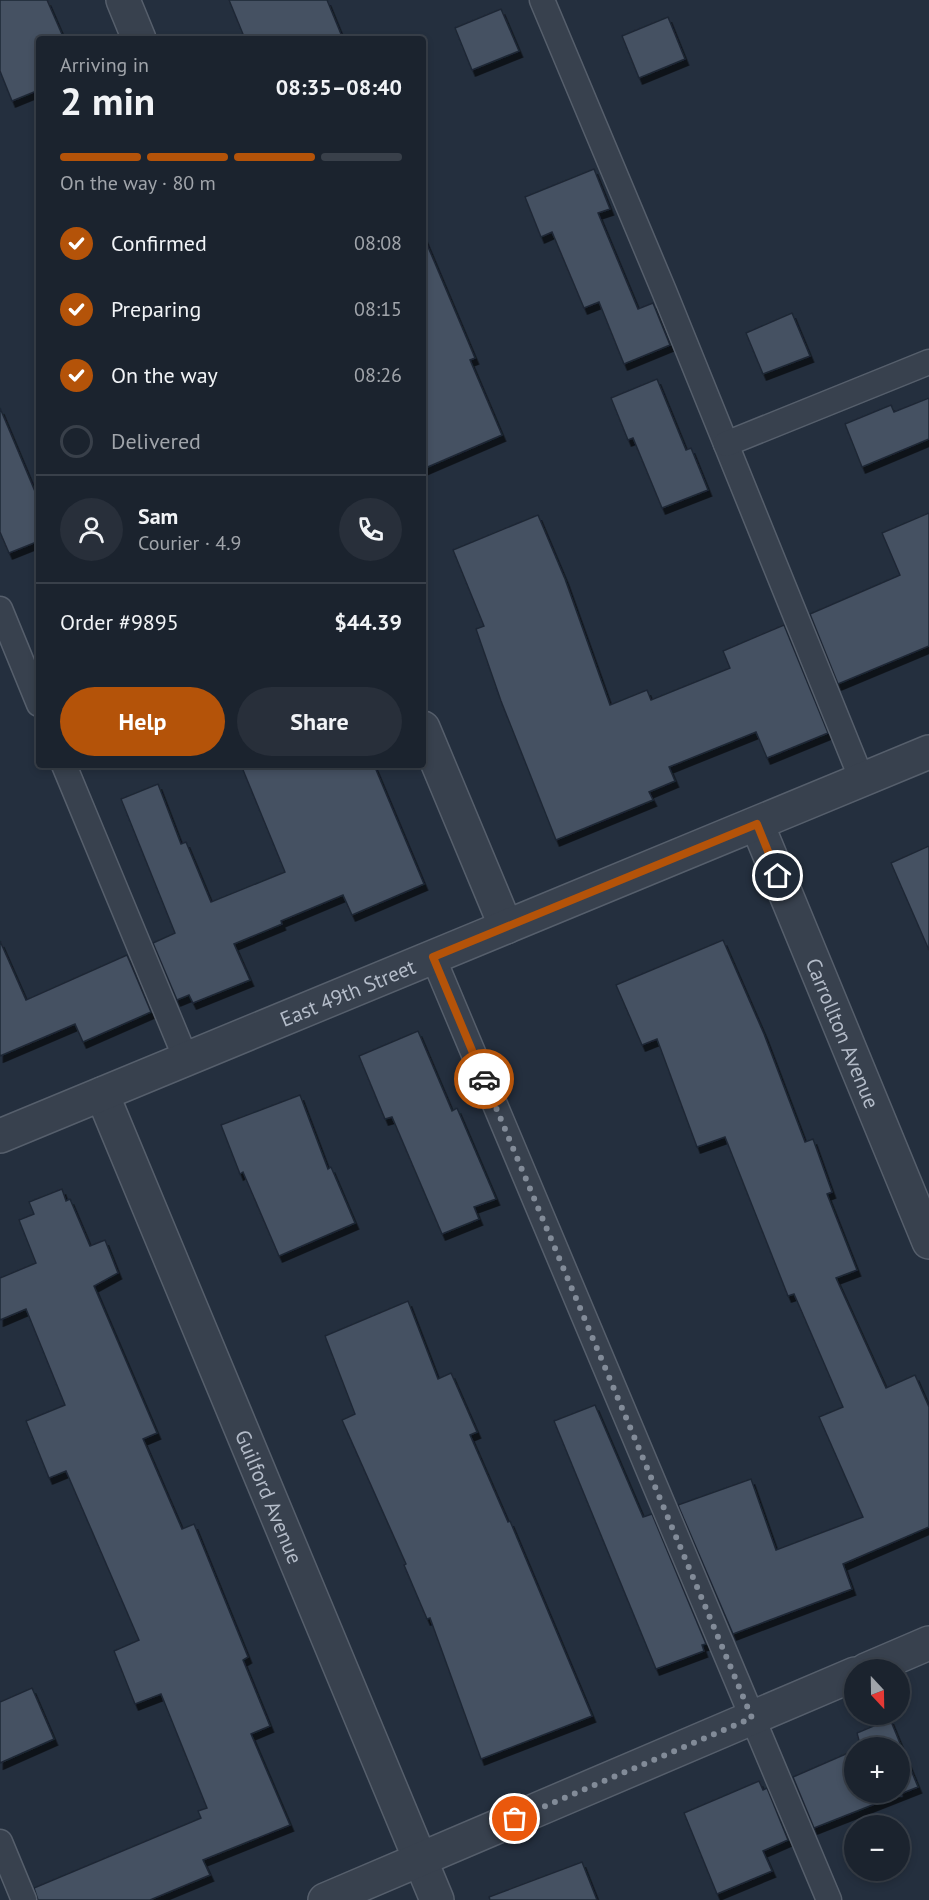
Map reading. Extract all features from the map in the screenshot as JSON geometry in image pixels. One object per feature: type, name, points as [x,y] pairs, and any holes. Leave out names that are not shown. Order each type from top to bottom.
[{"type":"street","points":[[123,0],[138,36]]},
{"type":"street","points":[[426,735],[506,927]]},
{"type":"street","name":"East 49th Street","points":[[0,1136],[929,752]]},
{"type":"street","name":"Carrollton Avenue","points":[[757,824],[929,1242]]},
{"type":"street","name":"Guilford Avenue","points":[[102,1094],[437,1900]]},
{"type":"street","points":[[892,1659],[929,1643]]},
{"type":"street","points":[[325,1900],[844,1679]]},
{"type":"lane","points":[[542,0],[862,780]]},
{"type":"lane","points":[[726,444],[929,362]]},
{"type":"lane","points":[[0,609],[36,697]]},
{"type":"lane","points":[[65,768],[186,1059]]},
{"type":"lane","points":[[433,957],[829,1900]]},
{"type":"lane","points":[[0,1842],[24,1900]]},
{"type":"building","points":[[0,0],[47,0],[63,36],[36,36],[36,91],[12,101],[0,71]]},
{"type":"building","points":[[229,0],[327,0],[342,36],[244,36]]},
{"type":"building","points":[[501,9],[519,51],[472,70],[455,28]]},
{"type":"building","points":[[668,17],[685,59],[639,78],[622,36]]},
{"type":"building","points":[[594,169],[610,209],[598,213],[638,309],[653,303],[670,345],[624,364],[599,302],[584,308],[552,232],[541,237],[525,197]]},
{"type":"building","points":[[426,242],[475,358],[470,360],[502,435],[426,468]]},
{"type":"building","points":[[792,313],[810,356],[763,374],[746,333]]},
{"type":"building","points":[[657,379],[686,450],[691,448],[708,490],[662,508],[633,438],[628,440],[611,398]]},
{"type":"building","points":[[929,398],[929,439],[862,467],[845,424],[891,405],[894,412]]},
{"type":"building","points":[[0,408],[36,494],[36,542],[9,553],[0,532]]},
{"type":"building","points":[[929,513],[929,646],[838,684],[810,614],[900,575],[882,533]]},
{"type":"building","points":[[538,515],[565,579],[610,705],[647,690],[651,700],[730,668],[723,651],[784,625],[828,733],[767,758],[756,732],[669,767],[675,781],[649,792],[653,800],[556,840],[501,701],[476,629],[484,626],[453,550]]},
{"type":"building","points":[[242,768],[375,768],[424,884],[352,915],[343,895],[281,921],[282,924],[234,944],[250,980],[193,1003],[189,995],[177,1000],[153,943],[175,933],[121,799],[158,784],[181,844],[186,842],[211,902],[285,872]]},
{"type":"building","points":[[929,846],[929,950],[891,863]]},
{"type":"building","points":[[723,940],[764,1034],[805,1142],[813,1139],[832,1192],[827,1194],[857,1270],[836,1278],[886,1388],[915,1375],[929,1407],[929,1527],[843,1564],[852,1589],[733,1634],[678,1505],[751,1479],[776,1550],[863,1517],[819,1417],[843,1407],[794,1294],[788,1296],[725,1137],[697,1147],[657,1039],[642,1045],[616,985]]},
{"type":"building","points":[[0,941],[26,1000],[127,955],[151,1012],[83,1042],[75,1024],[0,1056]]},
{"type":"building","points":[[418,1031],[452,1111],[457,1108],[496,1199],[474,1207],[479,1219],[442,1234],[392,1117],[385,1119],[359,1056]]},
{"type":"building","points":[[300,1095],[328,1169],[331,1167],[355,1223],[279,1256],[243,1172],[240,1174],[221,1125]]},
{"type":"building","points":[[62,1189],[66,1201],[70,1199],[90,1246],[105,1240],[118,1273],[94,1286],[157,1433],[143,1439],[182,1529],[194,1524],[248,1657],[243,1660],[270,1726],[251,1734],[290,1825],[203,1860],[210,1875],[150,1900],[38,1900],[34,1888],[201,1818],[198,1811],[207,1808],[161,1694],[135,1704],[114,1651],[139,1640],[66,1471],[49,1478],[26,1421],[65,1405],[26,1309],[0,1320],[0,1278],[36,1263],[19,1220],[34,1214],[29,1202]]},
{"type":"building","points":[[408,1301],[438,1379],[451,1373],[477,1432],[470,1435],[508,1522],[510,1521],[592,1716],[481,1759],[430,1618],[427,1619],[404,1565],[406,1564],[342,1420],[355,1414],[325,1336]]},
{"type":"building","points":[[595,1405],[643,1517],[652,1514],[706,1644],[702,1645],[704,1651],[656,1669],[554,1421]]},
{"type":"building","points":[[32,1688],[54,1739],[0,1763],[0,1702]]},
{"type":"building","points":[[876,1725],[892,1725],[897,1737],[858,1737],[857,1733]]},
{"type":"building","points":[[844,1755],[844,1803],[877,1803],[814,1828],[793,1777]]},
{"type":"building","points":[[910,1768],[918,1787],[910,1790]]},
{"type":"building","points":[[759,1781],[763,1790],[767,1788],[788,1840],[763,1851],[772,1871],[717,1894],[684,1813]]},
{"type":"building","points":[[582,1862],[597,1900],[490,1900],[489,1897]]},
{"type":"way so far","points":[[484,1079],[752,1718],[515,1819]]},
{"type":"route","points":[[484,1079],[433,957],[757,824],[778,876]]}]
